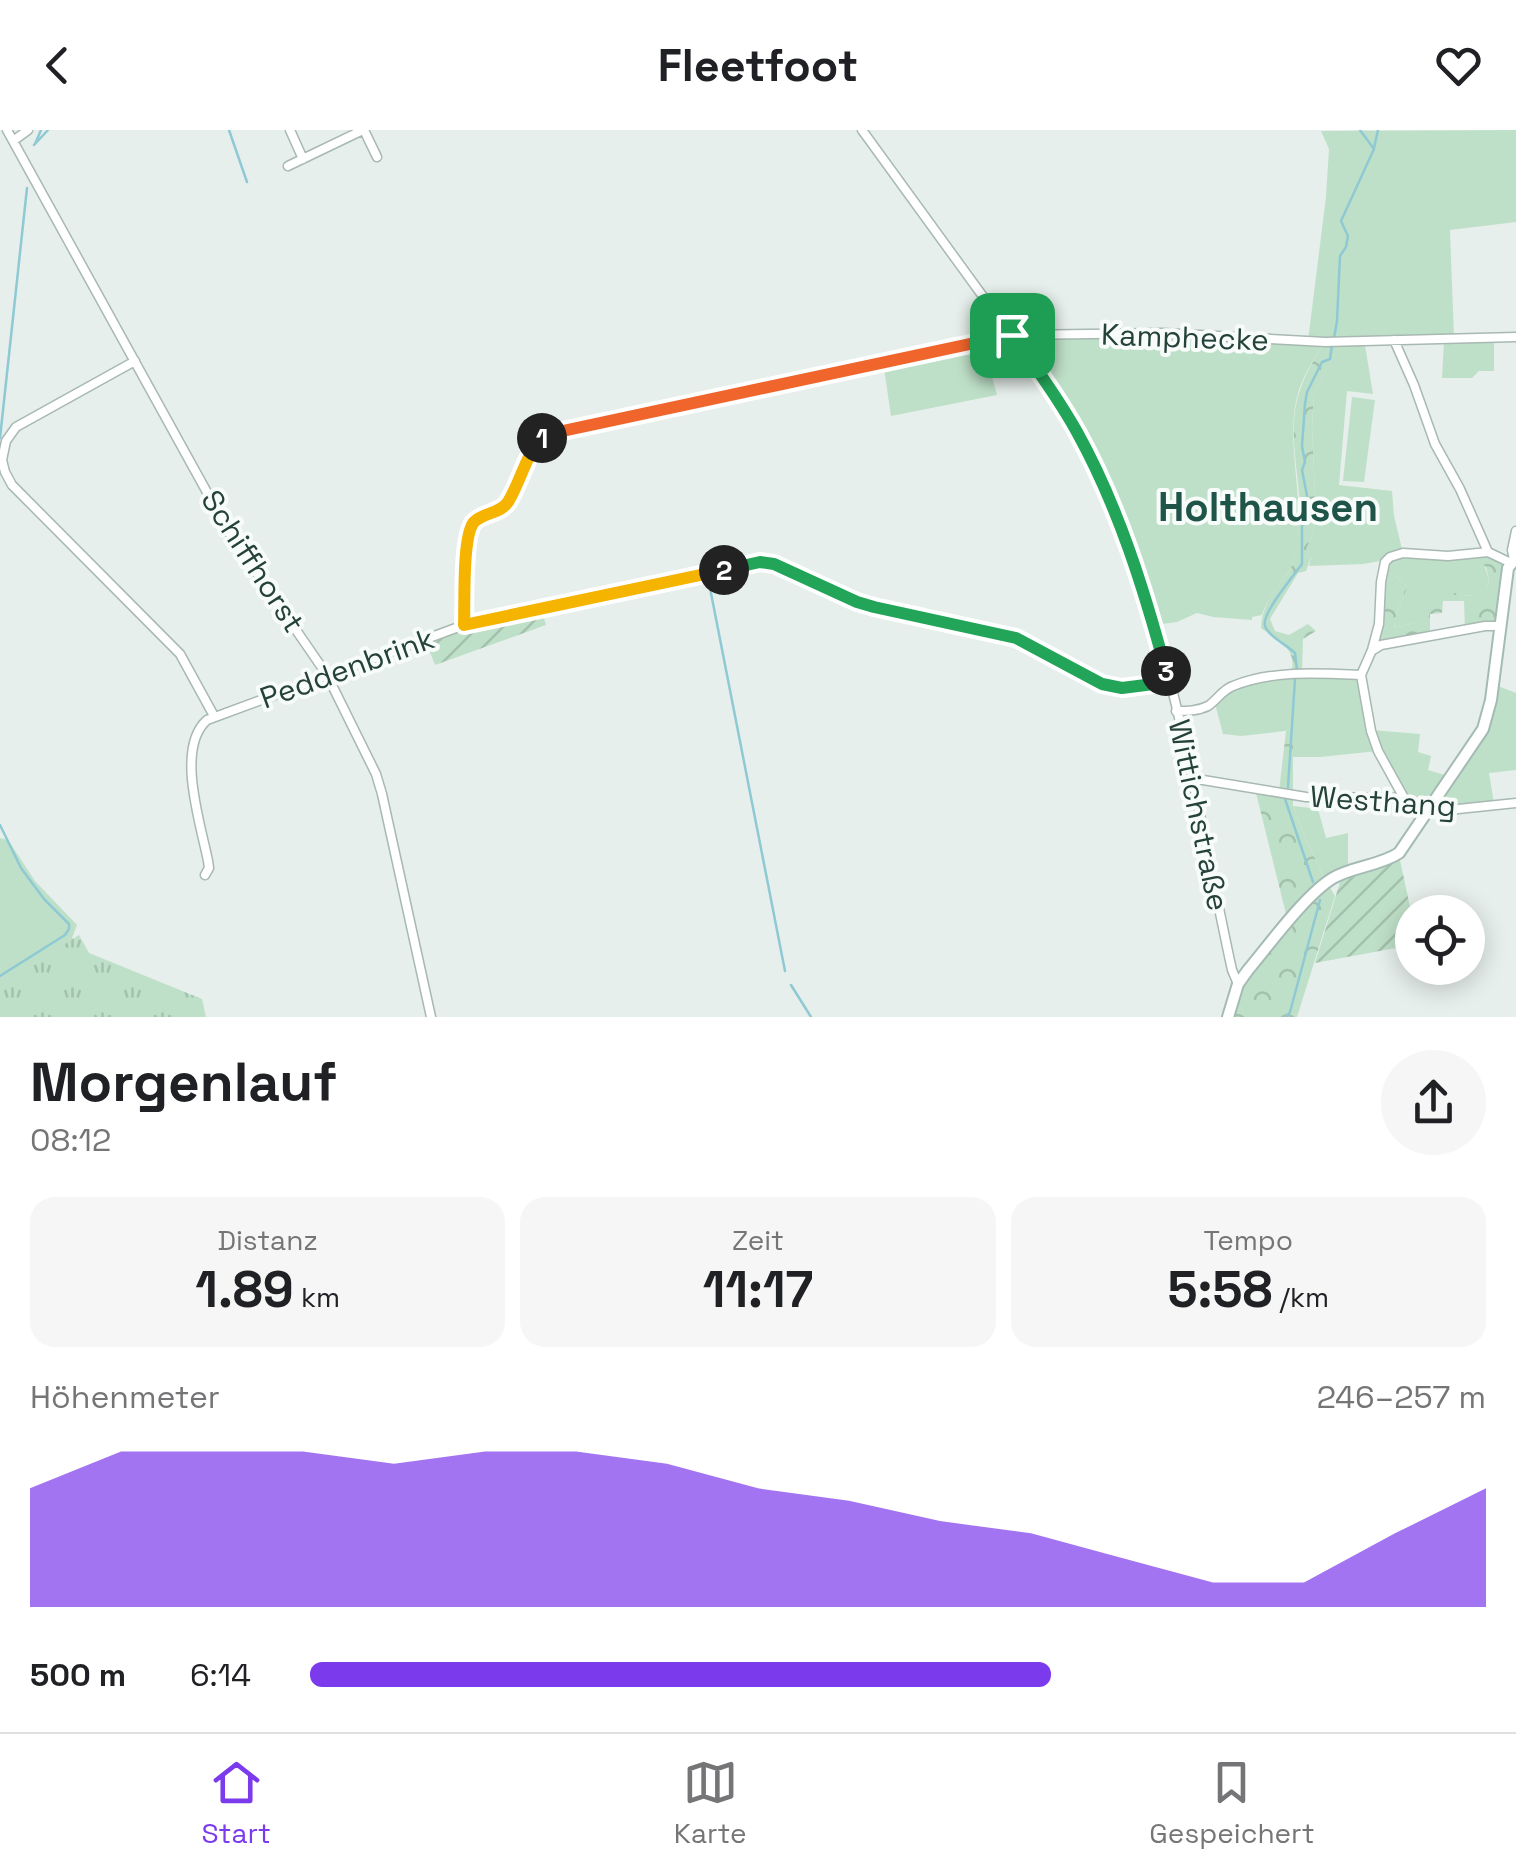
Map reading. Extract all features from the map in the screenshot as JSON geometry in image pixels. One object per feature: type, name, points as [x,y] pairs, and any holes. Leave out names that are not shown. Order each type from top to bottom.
[{"type":"street","name":"Schiffhorst","points":[[7,130],[20,135],[18,150],[230,534],[328,675],[376,774],[431,1017]]},
{"type":"street","points":[[290,130],[304,159]]},
{"type":"street","points":[[288,166],[364,130],[377,157]]},
{"type":"street","name":"Wittichstraße","points":[[862,130],[1067,416],[1108,494],[1148,607],[1169,682],[1238,984]]},
{"type":"street","name":"Kamphecke","points":[[464,625],[469,532],[480,518],[506,504],[531,452],[545,435],[1012,335],[1163,333],[1325,342],[1516,337]]},
{"type":"street","points":[[1394,340],[1435,444],[1488,552]]},
{"type":"street","points":[[135,361],[16,426],[4,447],[3,467],[12,485],[180,654],[214,716],[202,724],[191,771],[208,862],[205,874]]},
{"type":"street","points":[[1228,1017],[1238,984],[1318,890],[1341,874],[1395,856],[1407,844],[1483,730],[1516,531]]},
{"type":"street","points":[[1404,798],[1378,751],[1361,675],[1380,618],[1382,571],[1390,557],[1403,554],[1448,556],[1488,552],[1513,560]]},
{"type":"street","name":"Peddenbrink","points":[[214,716],[464,625],[768,562],[874,607],[1016,638],[1102,684],[1122,688],[1169,682]]},
{"type":"street","points":[[1372,650],[1381,645],[1500,626]]},
{"type":"street","points":[[1176,710],[1207,706],[1230,687],[1272,677],[1361,675]]},
{"type":"street","name":"Westhang","points":[[1192,778],[1306,797],[1404,798],[1439,811],[1516,802]]},
{"type":"green space","points":[[1516,130],[1516,222],[1450,230],[1454,338],[1516,338],[1494,342],[1494,371],[1479,371],[1472,378],[1442,378],[1444,340],[1394,340],[1390,346],[1365,345],[1373,394],[1347,391],[1339,485],[1392,491],[1403,553],[1480,552],[1489,580],[1486,589],[1483,591],[1475,580],[1475,595],[1461,596],[1444,589],[1421,621],[1394,628],[1407,588],[1397,577],[1382,573],[1386,560],[1309,566],[1307,548],[1313,532],[1315,495],[1314,393],[1341,343],[1325,342],[1304,378],[1295,410],[1299,534],[1290,570],[1262,615],[1252,620],[1197,613],[1177,622],[1154,625],[1121,527],[1091,458],[1012,335],[1163,333],[1308,341],[1329,149],[1321,131]]},
{"type":"green space","points":[[1325,342],[1342,342],[1314,393],[1315,495],[1313,532],[1307,548],[1311,557],[1306,571],[1298,573],[1270,619],[1275,631],[1289,635],[1308,624],[1316,631],[1303,639],[1302,673],[1291,674],[1289,652],[1261,628],[1267,605],[1289,572],[1296,552],[1300,506],[1294,433],[1296,404]]},
{"type":"green space","points":[[984,346],[997,395],[891,416],[884,368]]},
{"type":"green space","points":[[1352,397],[1375,400],[1364,482],[1343,481]]},
{"type":"green space","points":[[1480,552],[1511,563],[1500,626],[1465,630],[1464,601],[1443,601],[1442,613],[1430,614],[1430,636],[1377,647],[1382,573],[1397,577],[1407,588],[1394,628],[1421,621],[1429,590],[1440,593],[1444,588],[1461,596],[1475,595],[1472,578],[1479,578],[1482,590],[1486,589],[1489,580],[1486,567],[1480,562]]},
{"type":"green space","points":[[543,615],[546,625],[435,665],[427,644],[460,631]]},
{"type":"green space","points":[[1283,675],[1361,675],[1371,730],[1420,734],[1418,752],[1431,756],[1428,770],[1452,777],[1483,729],[1493,684],[1516,693],[1516,770],[1489,773],[1494,803],[1439,811],[1404,798],[1378,751],[1292,757],[1293,730],[1242,736],[1223,734],[1214,700],[1230,687]]},
{"type":"green space","points":[[1293,730],[1293,806],[1324,878],[1286,914],[1255,789],[1279,791],[1286,731]]},
{"type":"green space","points":[[1293,806],[1318,809],[1326,838],[1348,833],[1348,865],[1324,878]]},
{"type":"green space","points":[[0,838],[8,840],[35,881],[77,925],[72,938],[88,953],[206,1017],[0,1017]]},
{"type":"green space","points":[[1400,860],[1408,895],[1395,895],[1395,948],[1315,963],[1341,879]]},
{"type":"green space","points":[[1328,884],[1335,896],[1297,1017],[1230,1017],[1240,984]]},
{"type":"green space","points":[[79,935],[89,953],[202,999],[206,1017],[0,1017],[0,986]]},
{"type":"waterway","points":[[35,144],[41,130]]},
{"type":"waterway","points":[[34,145],[48,130]]},
{"type":"waterway","points":[[229,130],[247,182]]},
{"type":"waterway","points":[[1334,338],[1340,256],[1348,236],[1341,221],[1374,149],[1360,130]]},
{"type":"waterway","points":[[1374,148],[1378,130]]},
{"type":"waterway","points":[[0,438],[27,188]]},
{"type":"waterway","points":[[1297,670],[1295,653],[1270,633],[1265,620],[1302,564],[1302,526],[1309,506],[1302,470],[1305,404],[1322,362],[1330,359],[1332,345]]},
{"type":"waterway","points":[[709,583],[785,971]]},
{"type":"waterway","points":[[1288,787],[1295,679]]},
{"type":"waterway","points":[[1285,799],[1313,882]]},
{"type":"waterway","points":[[0,825],[21,868],[69,924],[65,935],[0,976]]},
{"type":"waterway","points":[[1286,1017],[1320,900]]},
{"type":"waterway","points":[[791,985],[811,1017]]},
{"type":"district","name":"Holthausen","points":[[1268,507]]},
{"type":"route","points":[[1012,335],[1060,403],[1108,494],[1154,625],[1169,682],[1122,688],[1102,684],[1016,638],[857,602],[768,562],[464,625],[469,532],[480,518],[506,504],[531,452],[545,435],[1012,335]]}]
